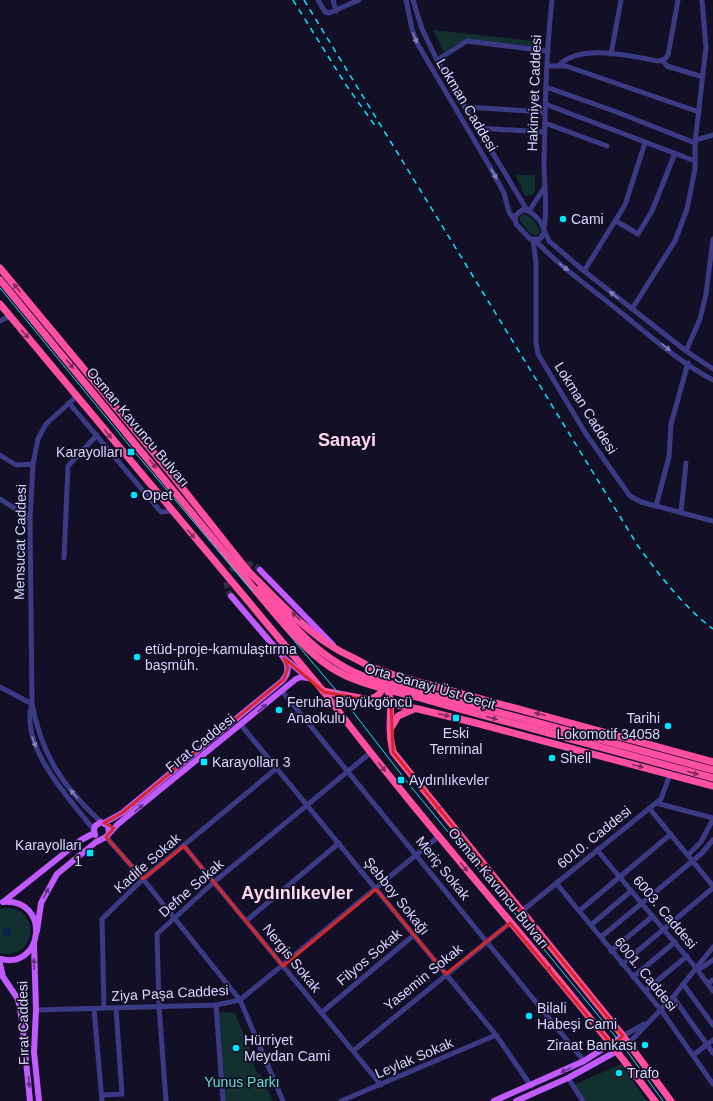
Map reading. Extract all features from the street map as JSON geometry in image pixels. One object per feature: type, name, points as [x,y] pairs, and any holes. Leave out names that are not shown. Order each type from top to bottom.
[{"type":"highway","name":"Osman Kavuncu Bulvarı","points":[[0,268],[168,470],[245,568]]},
{"type":"highway","name":"Osman Kavuncu Bulvarı","points":[[0,280],[258,589]]},
{"type":"highway","points":[[0,304],[324,692]]},
{"type":"highway","points":[[245,568],[258,589]]},
{"type":"highway","points":[[245,568],[309,628],[337,650],[368,666],[411,680],[713,762]]},
{"type":"highway","name":"Orta Sanayi Üst Geçit","points":[[258,589],[273,612],[317,657],[347,676],[381,689],[535,726]]},
{"type":"highway","points":[[368,666],[383,680],[388,691],[391,704],[390,730]]},
{"type":"highway","points":[[308,678],[324,692],[418,709],[472,722],[713,786]]},
{"type":"highway","points":[[365,699],[375,698],[380,693],[383,688],[383,680]]},
{"type":"highway","points":[[405,707],[395,699],[395,688],[404,681],[411,680]]},
{"type":"highway","name":"Osman Kavuncu Bulvarı","points":[[324,692],[370,753],[617,1051],[655,1101]]},
{"type":"highway","points":[[390,730],[396,719],[402,714],[418,709]]},
{"type":"highway","points":[[535,726],[583,735],[713,770]]},
{"type":"highway","points":[[535,726],[578,742],[620,762]]},
{"type":"highway","name":"Osman Kavuncu Bulvarı","points":[[390,730],[393,752],[629,1043],[671,1101]]},
{"type":"highway","points":[[583,735],[612,734]]},
{"type":"highway","points":[[578,742],[713,778]]},
{"type":"main road","points":[[260,570],[337,650]]},
{"type":"main road","points":[[231,596],[284,658],[308,678]]},
{"type":"main road","name":"Fırat Caddesi","points":[[103,823],[122,813],[282,681],[288,671],[287,662],[284,658]]},
{"type":"main road","name":"Fırat Caddesi","points":[[39,1101],[34,1052],[36,1010],[34,944],[41,903],[57,874],[106,836],[296,679],[301,677],[308,678]]},
{"type":"main road","points":[[103,823],[109,828],[106,836],[97,837],[94,832],[95,826],[103,823]]},
{"type":"main road","points":[[1,902],[81,840],[94,832]]},
{"type":"main road","points":[[1,902],[12,902],[25,907],[34,918],[37,931]]},
{"type":"main road","points":[[0,959],[12,960],[21,957],[28,952],[34,944]]},
{"type":"main road","name":"Fırat Caddesi","points":[[0,964],[3,977],[18,999],[22,1021],[30,1101]]},
{"type":"main road","points":[[494,1101],[584,1061],[612,1045],[623,1036]]},
{"type":"main road","points":[[516,1101],[568,1078],[629,1043]]},
{"type":"street","points":[[318,0],[325,12],[336,11],[359,0]]},
{"type":"street","points":[[333,0],[336,11]]},
{"type":"street","name":"Lokman Caddesi","points":[[406,0],[412,29],[417,43],[490,167],[504,193],[509,212],[516,224],[534,240],[536,262],[536,343],[538,354],[586,434],[625,491],[637,500],[713,521]]},
{"type":"street","name":"Lokman Caddesi","points":[[413,0],[422,29],[437,60],[528,210],[544,229]]},
{"type":"street","name":"Hakimiyet Caddesi","points":[[544,229],[546,209],[544,188],[545,104],[547,51],[552,0]]},
{"type":"street","points":[[611,54],[621,0]]},
{"type":"street","points":[[558,66],[568,58],[579,54],[611,54],[662,60],[668,55],[678,0]]},
{"type":"street","points":[[632,309],[675,241],[682,226],[692,185],[706,47],[702,0]]},
{"type":"street","points":[[437,60],[467,42],[547,51]]},
{"type":"street","points":[[662,60],[666,66],[703,77]]},
{"type":"street","points":[[547,66],[566,66],[699,112]]},
{"type":"street","points":[[546,88],[614,111],[696,142],[713,135]]},
{"type":"street","points":[[545,104],[695,161]]},
{"type":"street","points":[[465,107],[545,112]]},
{"type":"street","points":[[545,123],[607,146]]},
{"type":"street","points":[[478,128],[545,132]]},
{"type":"street","points":[[584,271],[625,205],[645,143]]},
{"type":"street","points":[[616,220],[638,234],[652,211],[675,153]]},
{"type":"street","points":[[514,219],[517,212],[528,210],[544,188]]},
{"type":"street","points":[[544,229],[542,237],[534,240],[549,255],[688,364],[713,380]]},
{"type":"street","points":[[544,229],[549,241],[584,271],[686,351],[713,369]]},
{"type":"street","points":[[686,351],[700,319],[706,294],[713,239]]},
{"type":"street","points":[[0,321],[10,316]]},
{"type":"street","points":[[656,506],[668,457],[671,424],[688,364]]},
{"type":"street","name":"Mensucat Caddesi","points":[[77,396],[46,424],[38,439],[33,464],[30,518],[32,704],[37,730],[44,748],[62,780],[86,808],[103,823]]},
{"type":"street","points":[[69,403],[161,512],[172,511]]},
{"type":"street","points":[[64,558],[68,466],[97,435]]},
{"type":"street","points":[[0,455],[16,465],[33,464]]},
{"type":"street","points":[[681,512],[686,463]]},
{"type":"street","points":[[0,499],[30,518]]},
{"type":"street","points":[[0,687],[32,704]]},
{"type":"street","name":"Meriç Sokak","points":[[282,690],[584,1061]]},
{"type":"street","name":"Mensucat Caddesi","points":[[32,704],[29,716],[31,733],[37,749],[56,782],[94,832]]},
{"type":"street","name":"Şebboy Sokağı","points":[[241,725],[496,1035],[530,1086]]},
{"type":"street","name":"Defne Sokak","points":[[166,1101],[159,1006],[158,934],[214,882],[370,753]]},
{"type":"street","name":"Kadife Sokak","points":[[104,1008],[102,919],[143,879],[277,768]]},
{"type":"street","name":"6010. Caddesi","points":[[522,911],[661,799],[670,774]]},
{"type":"street","points":[[656,803],[713,818],[701,842],[688,855]]},
{"type":"street","points":[[622,964],[713,887],[650,808]]},
{"type":"street","points":[[579,911],[670,834]]},
{"type":"street","points":[[106,836],[143,879],[240,1000],[284,1101]]},
{"type":"street","name":"Ziya Paşa Caddesi","points":[[36,1010],[216,1005],[240,1000],[439,836]]},
{"type":"street","points":[[601,938],[705,850],[713,840]]},
{"type":"street","points":[[246,921],[338,843]]},
{"type":"street","name":"Nergis Sokak","points":[[184,846],[381,1085]]},
{"type":"street","name":"6003. Caddesi","points":[[597,850],[675,942],[713,991]]},
{"type":"street","name":"6001. Caddesi","points":[[556,883],[661,1010],[713,1084]]},
{"type":"street","points":[[591,925],[632,891]]},
{"type":"street","points":[[611,951],[653,916]]},
{"type":"street","name":"Yasemin Sokak","points":[[353,1051],[510,923]]},
{"type":"street","name":"Filyos Sokak","points":[[321,1013],[414,935]]},
{"type":"street","points":[[633,977],[675,942]]},
{"type":"street","points":[[629,1043],[673,997],[697,969],[713,947]]},
{"type":"street","points":[[645,991],[686,956]]},
{"type":"street","points":[[697,969],[713,960]]},
{"type":"street","points":[[708,984],[713,980]]},
{"type":"street","points":[[683,984],[713,1025]]},
{"type":"street","points":[[673,997],[713,1053]]},
{"type":"street","points":[[216,1005],[223,1101]]},
{"type":"street","points":[[94,1009],[102,1098],[122,1094],[116,1008]]},
{"type":"street","points":[[623,1036],[648,1022]]},
{"type":"street","name":"Leylak Sokak","points":[[341,1101],[496,1035]]},
{"type":"street","points":[[692,1055],[713,1040]]},
{"type":"street","points":[[568,1078],[583,1101]]},
{"type":"highlighted area","points":[[284,658],[324,692],[391,704],[393,752],[623,1036],[612,1045],[510,923],[446,974],[376,889],[283,966],[184,846],[143,879],[106,837],[114,828],[104,823],[122,813],[284,679],[288,668]]},
{"type":"green space","points":[[433,30],[542,42],[542,47],[466,39],[444,52]]},
{"type":"green space","points":[[516,175],[535,175],[535,192],[533,195],[525,196]]},
{"type":"green space","points":[[523,214],[531,218],[536,223],[540,232],[538,235],[531,234],[520,221],[519,218]]},
{"type":"green space","points":[[7,908],[18,911],[26,917],[30,925],[30,934],[27,943],[21,950],[12,953],[0,953],[0,909]]},
{"type":"green space","name":"Yunus Parkı","points":[[218,1012],[235,1013],[250,1049],[248,1051],[258,1074],[260,1074],[273,1101],[225,1101],[224,1074],[221,1074]]},
{"type":"green space","points":[[621,1064],[647,1101],[585,1101],[576,1087],[576,1084]]},
{"type":"water","points":[[7,927],[12,932],[7,937],[2,932]]},
{"type":"tunnel","points":[[231,596],[227,588],[227,581],[229,574],[233,569],[239,565],[246,564],[253,565],[260,570]]},
{"type":"tram line","points":[[0,288],[133,450],[340,695],[404,778],[624,1047],[663,1101]]},
{"type":"railway","points":[[293,0],[346,85],[376,127]]},
{"type":"railway","points":[[304,0],[638,546],[682,601],[713,629]]},
{"type":"place","name":"Cami","points":[[563,219]]},
{"type":"place","name":"Karayolları","points":[[131,452]]},
{"type":"place","name":"Opet","points":[[134,495]]},
{"type":"place","name":"etüd-proje-kamulaştırma başmüh.","points":[[137,657]]},
{"type":"place","name":"Feruha Büyükgöncü Anaokulu","points":[[279,710]]},
{"type":"place","name":"Eski Terminal","points":[[456,718]]},
{"type":"place","name":"Tarihi Lokomotif 34058","points":[[668,726]]},
{"type":"place","name":"Shell","points":[[552,758]]},
{"type":"place","name":"Karayolları 3","points":[[204,762]]},
{"type":"place","name":"Aydınlıkevler","points":[[401,780]]},
{"type":"place","name":"Karayolları 1","points":[[90,853]]},
{"type":"place","name":"Bilali Habeşi Cami","points":[[529,1016]]},
{"type":"place","name":"Ziraat Bankası","points":[[645,1045]]},
{"type":"place","name":"Hürriyet Meydan Cami","points":[[236,1048]]},
{"type":"place","name":"Trafo","points":[[619,1073]]},
{"type":"district","name":"Sanayi","points":[[347,440]]},
{"type":"district","name":"Aydınlıkevler","points":[[297,893]]}]
